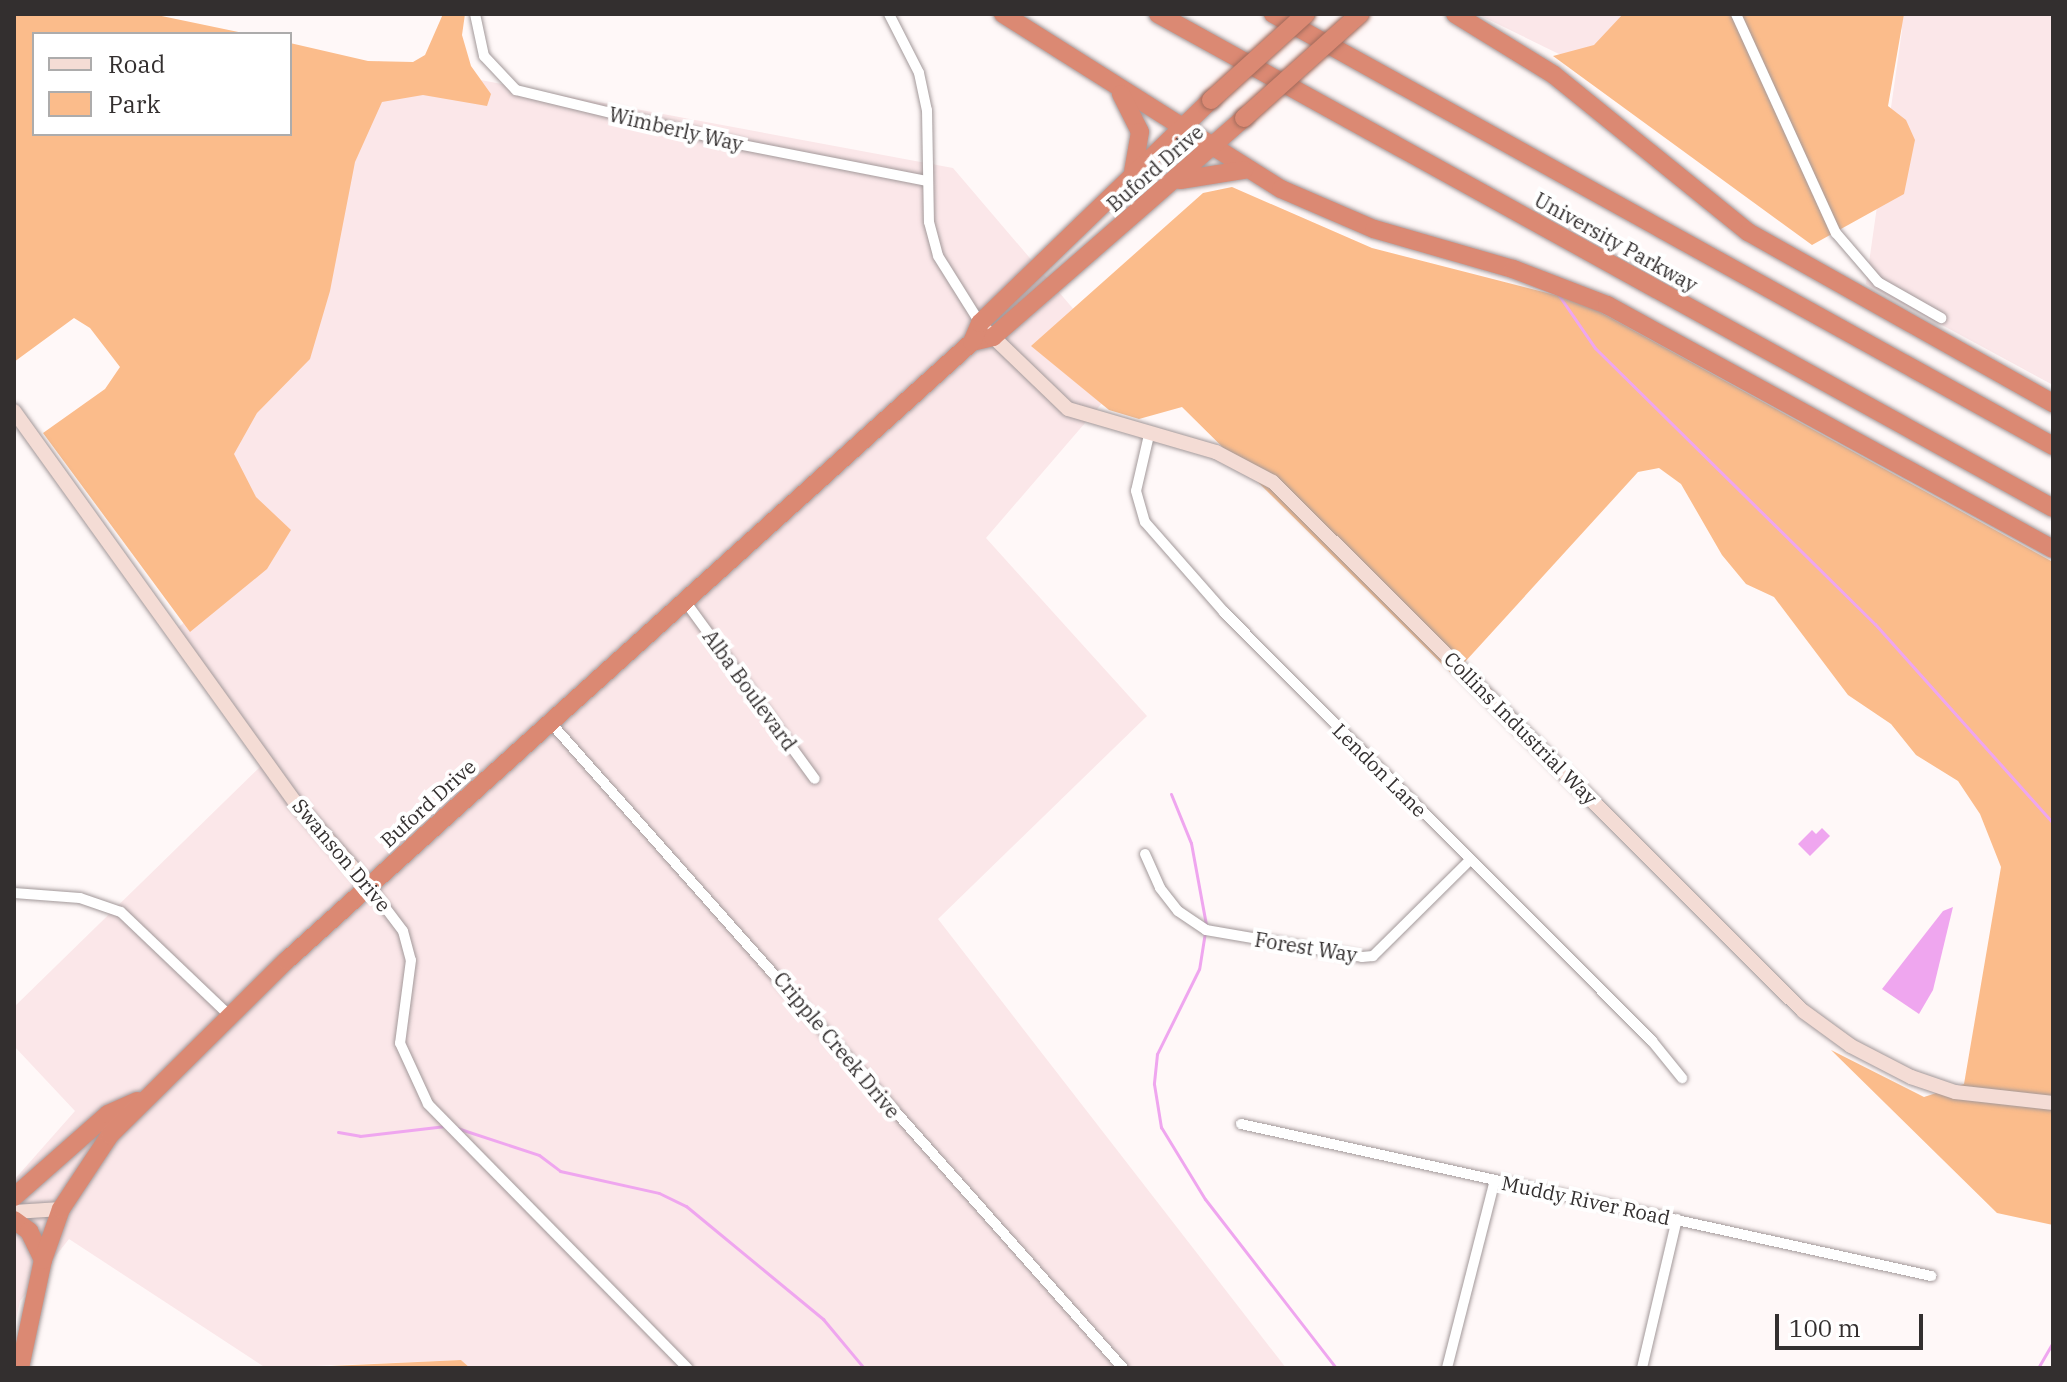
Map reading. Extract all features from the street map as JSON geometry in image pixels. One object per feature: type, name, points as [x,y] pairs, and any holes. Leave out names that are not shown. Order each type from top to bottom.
[{"type":"highway","points":[[1003,14],[1244,170],[1348,220],[1513,269],[1607,305],[2053,549]]},
{"type":"highway","name":"University Parkway","points":[[1158,14],[2053,508]]},
{"type":"highway","name":"University Parkway","points":[[1273,14],[2053,446]]},
{"type":"highway","name":"Buford Drive","points":[[20,1368],[43,1260],[61,1209],[90,1160],[150,1094],[369,886],[972,342],[980,323],[1133,170],[1306,14]]},
{"type":"highway","name":"Buford Drive","points":[[972,342],[993,337],[1213,148],[1360,14]]},
{"type":"highway","points":[[1455,14],[1474,21],[1554,75],[1748,232],[2053,403]]},
{"type":"highway","points":[[1115,85],[1140,132],[1133,170]]},
{"type":"highway","points":[[1175,181],[1244,170]]},
{"type":"highway","points":[[14,1197],[108,1114],[150,1094]]},
{"type":"highway","points":[[14,1220],[29,1231],[43,1260]]},
{"type":"street","name":"Wimberly Way","points":[[475,14],[484,56],[516,90],[743,145],[927,181]]},
{"type":"street","points":[[889,14],[919,73],[927,110],[929,222],[938,256],[980,323]]},
{"type":"street","points":[[1736,14],[1836,233],[1878,282],[1941,318]]},
{"type":"street","name":"Collins Industrial Way","points":[[980,323],[1068,409],[1234,458],[1273,482],[1803,1011],[1851,1046],[1911,1077],[1955,1092],[2053,1103]]},
{"type":"street","name":"Swanson Drive","points":[[14,411],[302,812],[369,886],[403,931],[411,960],[400,1043],[428,1104],[687,1368]]},
{"type":"street","name":"Lendon Lane","points":[[1149,435],[1136,491],[1145,522],[1224,612],[1469,861],[1652,1041],[1682,1078]]},
{"type":"street","name":"Alba Boulevard","points":[[685,601],[815,779]]},
{"type":"street","name":"Cripple Creek Drive","points":[[550,722],[1123,1368]]},
{"type":"street","name":"Forest Way","points":[[1145,854],[1160,888],[1178,911],[1206,930],[1362,957],[1373,956],[1469,861]]},
{"type":"street","points":[[14,893],[74,897],[107,905],[161,948],[231,1017]]},
{"type":"street","name":"Muddy River Road","points":[[1241,1124],[1931,1276]]},
{"type":"street","points":[[1447,1368],[1495,1180]]},
{"type":"street","points":[[14,1212],[61,1209]]},
{"type":"street","points":[[1642,1368],[1677,1219]]},
{"type":"shaded area","points":[[1477,14],[1640,14],[1594,71]]},
{"type":"shaded area","points":[[1898,14],[2053,14],[2053,385],[1866,284],[1902,30]]},
{"type":"shaded area","points":[[378,61],[953,168],[1128,373],[986,538],[1147,716],[938,919],[1286,1368],[470,1368],[461,1360],[266,1368],[69,1239],[20,1301],[14,1329],[14,1180],[75,1111],[14,1046],[14,1007],[263,764],[173,632],[273,546],[204,457]]},
{"type":"shaded area","points":[[1822,828],[1830,836],[1810,856],[1798,844],[1812,830],[1816,834]]},
{"type":"shaded area","points":[[1953,907],[1933,990],[1919,1014],[1882,989],[1943,911]]},
{"type":"green space","points":[[14,14],[152,14],[238,32],[32,32],[32,136],[292,136],[292,43],[368,61],[413,62],[425,55],[443,14],[465,14],[462,35],[471,66],[491,94],[487,106],[423,95],[382,102],[355,162],[330,291],[310,359],[257,413],[234,454],[256,497],[291,530],[267,569],[190,632],[43,433],[105,389],[120,367],[90,328],[74,318],[14,362]]},
{"type":"green space","points":[[1623,14],[1904,14],[1888,106],[1906,120],[1915,140],[1904,194],[1812,245],[1553,56],[1594,45]]},
{"type":"green space","points":[[1232,187],[1372,248],[1582,302],[2053,562],[2053,1225],[1997,1213],[1831,1050],[1924,1097],[1964,1084],[2001,867],[1980,814],[1958,781],[1916,755],[1891,724],[1848,695],[1774,597],[1746,584],[1722,555],[1681,484],[1659,468],[1638,472],[1453,675],[1182,407],[1139,419],[1109,410],[1031,346],[1203,193]]},
{"type":"green space","points":[[461,1360],[470,1368],[297,1368],[309,1367]]},
{"type":"waterway","points":[[1558,294],[1595,348],[1875,624],[2053,823]]},
{"type":"waterway","points":[[1171,794],[1191,843],[1206,925]]},
{"type":"waterway","points":[[1205,932],[1199,969],[1157,1054],[1154,1084],[1161,1127],[1205,1199],[1336,1368]]},
{"type":"waterway","points":[[338,1132],[360,1136],[445,1126]]},
{"type":"waterway","points":[[457,1128],[539,1155],[560,1171],[659,1193],[686,1206],[823,1319],[864,1368]]},
{"type":"waterway","points":[[2038,1368],[2053,1342]]}]
